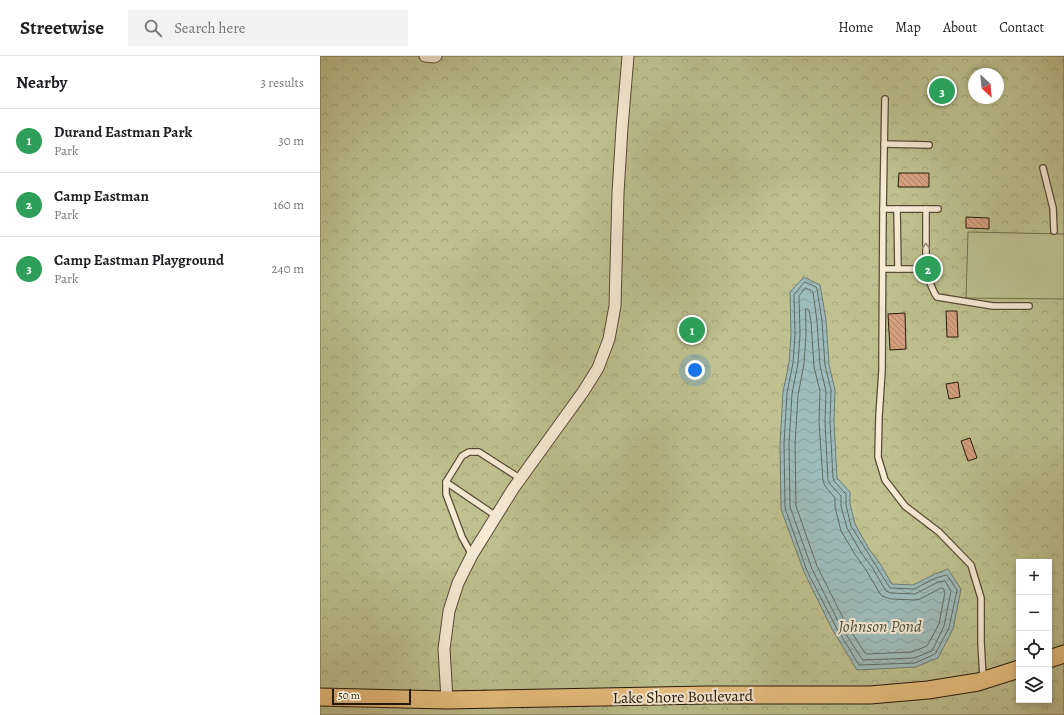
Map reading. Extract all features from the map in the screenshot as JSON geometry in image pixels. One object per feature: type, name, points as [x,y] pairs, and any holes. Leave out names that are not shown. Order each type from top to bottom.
[{"type":"main road","points":[[1052,658],[1064,654]]},
{"type":"main road","name":"Lake Shore Boulevard","points":[[320,697],[447,700],[708,695],[870,695],[928,690],[983,680],[1016,670]]},
{"type":"street","points":[[425,56],[436,56]]},
{"type":"street","points":[[447,700],[444,649],[449,611],[458,583],[496,516],[583,392],[598,368],[609,339],[615,306],[618,193],[628,56]]},
{"type":"lane","points":[[885,99],[882,372],[878,457],[885,480],[905,506],[939,532],[971,565],[981,598],[983,680]]},
{"type":"lane","points":[[884,144],[929,144]]},
{"type":"lane","points":[[1043,168],[1053,208],[1054,231]]},
{"type":"lane","points":[[897,209],[898,269]]},
{"type":"lane","points":[[926,209],[926,269],[932,291],[936,297],[992,306],[1029,306]]},
{"type":"lane","points":[[883,210],[938,209]]},
{"type":"lane","points":[[882,269],[926,269]]},
{"type":"lane","points":[[472,556],[462,537],[446,494],[446,482],[462,456],[469,452],[479,452],[521,479]]},
{"type":"lane","points":[[446,482],[496,516]]},
{"type":"green space","points":[[320,56],[1064,56],[1064,715],[320,715]]},
{"type":"green space","points":[[968,232],[1064,234],[1064,299],[966,298]]},
{"type":"water","name":"Johnson Pond","points":[[804,277],[820,285],[826,320],[829,365],[835,390],[834,422],[837,478],[850,492],[850,504],[855,524],[869,549],[879,562],[892,584],[913,585],[948,569],[961,589],[953,629],[938,658],[916,667],[857,670],[832,629],[804,572],[781,509],[780,444],[783,392],[789,363],[791,335],[790,292]]},
{"type":"building","points":[[899,173],[929,173],[929,187],[898,187]]},
{"type":"building","points":[[966,217],[989,218],[989,229],[966,228]]},
{"type":"building","points":[[946,311],[957,311],[958,337],[947,337]]},
{"type":"building","points":[[905,313],[906,349],[890,350],[888,314]]},
{"type":"building","points":[[958,382],[960,397],[949,399],[946,384]]},
{"type":"building","points":[[970,438],[977,458],[968,461],[961,441]]},
{"type":"place","name":"Camp Eastman Playground","points":[[942,91]]},
{"type":"place","name":"Camp Eastman","points":[[928,269]]},
{"type":"place","name":"Durand Eastman Park","points":[[692,330]]}]
